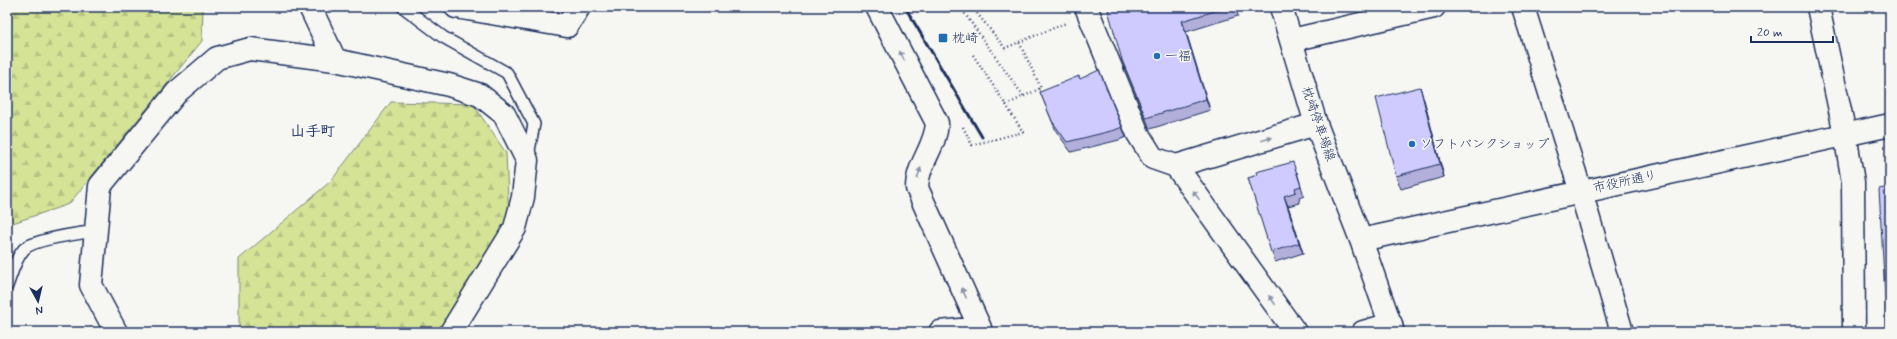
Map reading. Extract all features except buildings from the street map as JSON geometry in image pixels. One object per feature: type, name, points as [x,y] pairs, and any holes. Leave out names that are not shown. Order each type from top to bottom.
[{"type":"street","points":[[310,7],[335,60]]},
{"type":"street","points":[[456,7],[567,26],[579,7]]},
{"type":"street","points":[[877,7],[937,123],[936,135],[917,176],[917,188],[981,330],[940,332]]},
{"type":"street","name":"枕崎停車場線","points":[[1281,7],[1316,124],[1392,328]]},
{"type":"street","points":[[1292,40],[1434,7]]},
{"type":"street","points":[[1523,7],[1581,192],[1622,332]]},
{"type":"street","points":[[1818,7],[1845,134],[1852,182],[1854,332]]},
{"type":"street","points":[[1087,11],[1138,134],[1153,158],[1176,166],[1295,332]]},
{"type":"street","points":[[116,332],[91,285],[100,186],[177,92],[217,58],[250,49],[335,60],[449,85],[480,95],[504,114],[527,160],[523,197],[515,228],[451,332]]},
{"type":"street","points":[[1176,166],[1316,124]]},
{"type":"street","name":"市役所通り","points":[[1360,240],[1890,125]]},
{"type":"street","points":[[1363,332],[1392,328]]},
{"type":"lane","points":[[403,7],[443,37],[507,73],[534,124],[527,160]]},
{"type":"lane","points":[[7,286],[17,259],[25,247],[46,239],[96,231]]},
{"type":"path","points":[[960,7],[1024,96]]},
{"type":"path","points":[[972,7],[1005,48],[1087,11]]},
{"type":"path","points":[[1006,105],[1041,88],[1019,42]]},
{"type":"path","points":[[962,126],[972,145],[1024,132],[973,55]]},
{"type":"green space","points":[[7,7],[203,7],[202,41],[69,204],[7,225]]},
{"type":"green space","points":[[391,102],[473,104],[506,153],[509,221],[442,332],[239,332],[239,259],[331,181]]},
{"type":"railway","points":[[905,7],[982,137]]},
{"type":"place","name":"枕崎","points":[[943,38]]},
{"type":"place","name":"一福","points":[[1157,56]]},
{"type":"place","name":"ソフトバンクショップ","points":[[1412,144]]},
{"type":"district","name":"山手町","points":[[313,132]]}]
